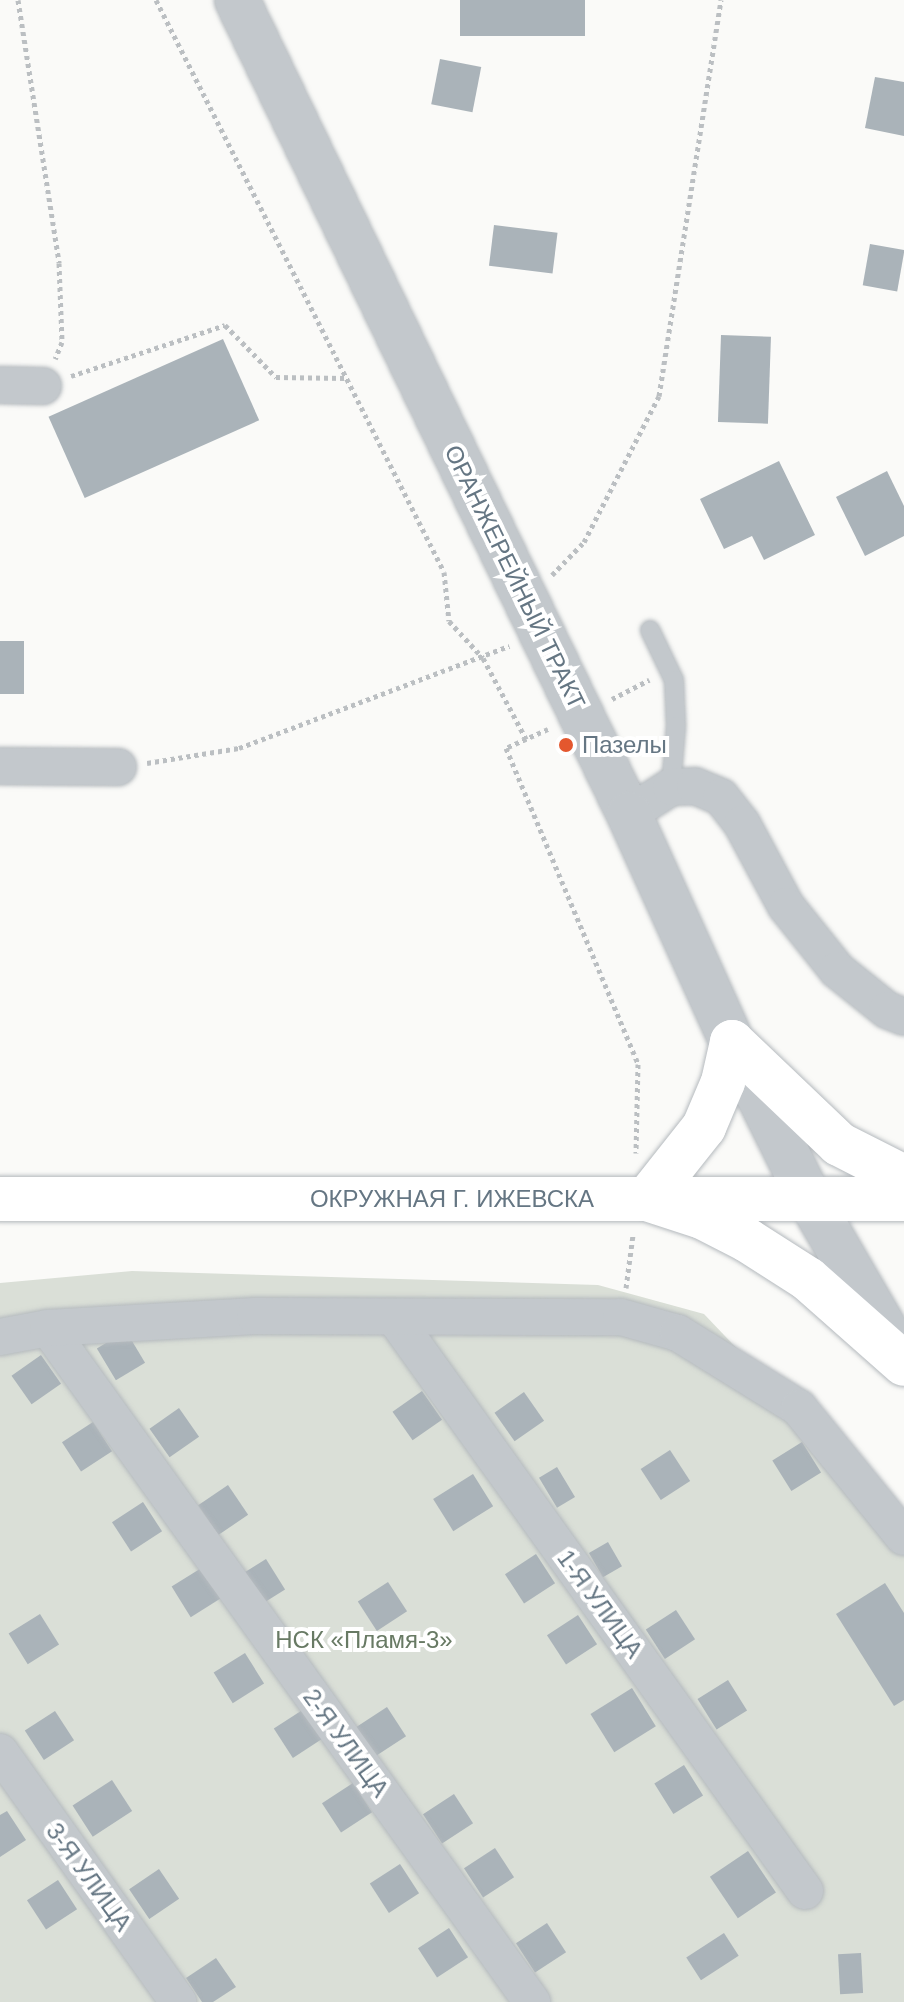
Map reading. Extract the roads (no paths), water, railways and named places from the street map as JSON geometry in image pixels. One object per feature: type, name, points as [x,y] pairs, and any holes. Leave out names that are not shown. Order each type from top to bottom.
[{"type":"main road","points":[[732,1042],[839,1144],[904,1177]]},
{"type":"main road","points":[[732,1042],[723,1082],[704,1127],[639,1199],[702,1217],[759,1247],[808,1279],[904,1364]]},
{"type":"main road","name":"ОКРУЖНАЯ Г. ИЖЕВСКА","points":[[0,1199],[904,1199]]},
{"type":"street","name":"ОРАНЖЕРЕЙНЫЙ ТРАКТ","points":[[237,0],[629,814],[732,1042],[810,1200],[904,1364]]},
{"type":"street","points":[[0,385],[43,386]]},
{"type":"street","points":[[0,766],[118,767]]},
{"type":"street","points":[[629,814],[671,787],[695,786],[721,797],[742,824],[786,906],[837,970],[887,1010],[904,1017]]},
{"type":"street","points":[[0,1337],[48,1328],[255,1316],[621,1317],[678,1333],[799,1408],[904,1537]]},
{"type":"street","name":"1-Я УЛИЦА","points":[[394,1317],[805,1891]]},
{"type":"street","name":"2-Я УЛИЦА","points":[[48,1328],[532,2002]]},
{"type":"street","name":"3-Я УЛИЦА","points":[[0,1752],[178,2002]]},
{"type":"lane","points":[[650,630],[674,680],[676,726],[671,787]]},
{"type":"place","name":"Пазелы","points":[[566,745]]},
{"type":"park label","name":"НСК «Пламя-3»","points":[[364,1640]]}]
